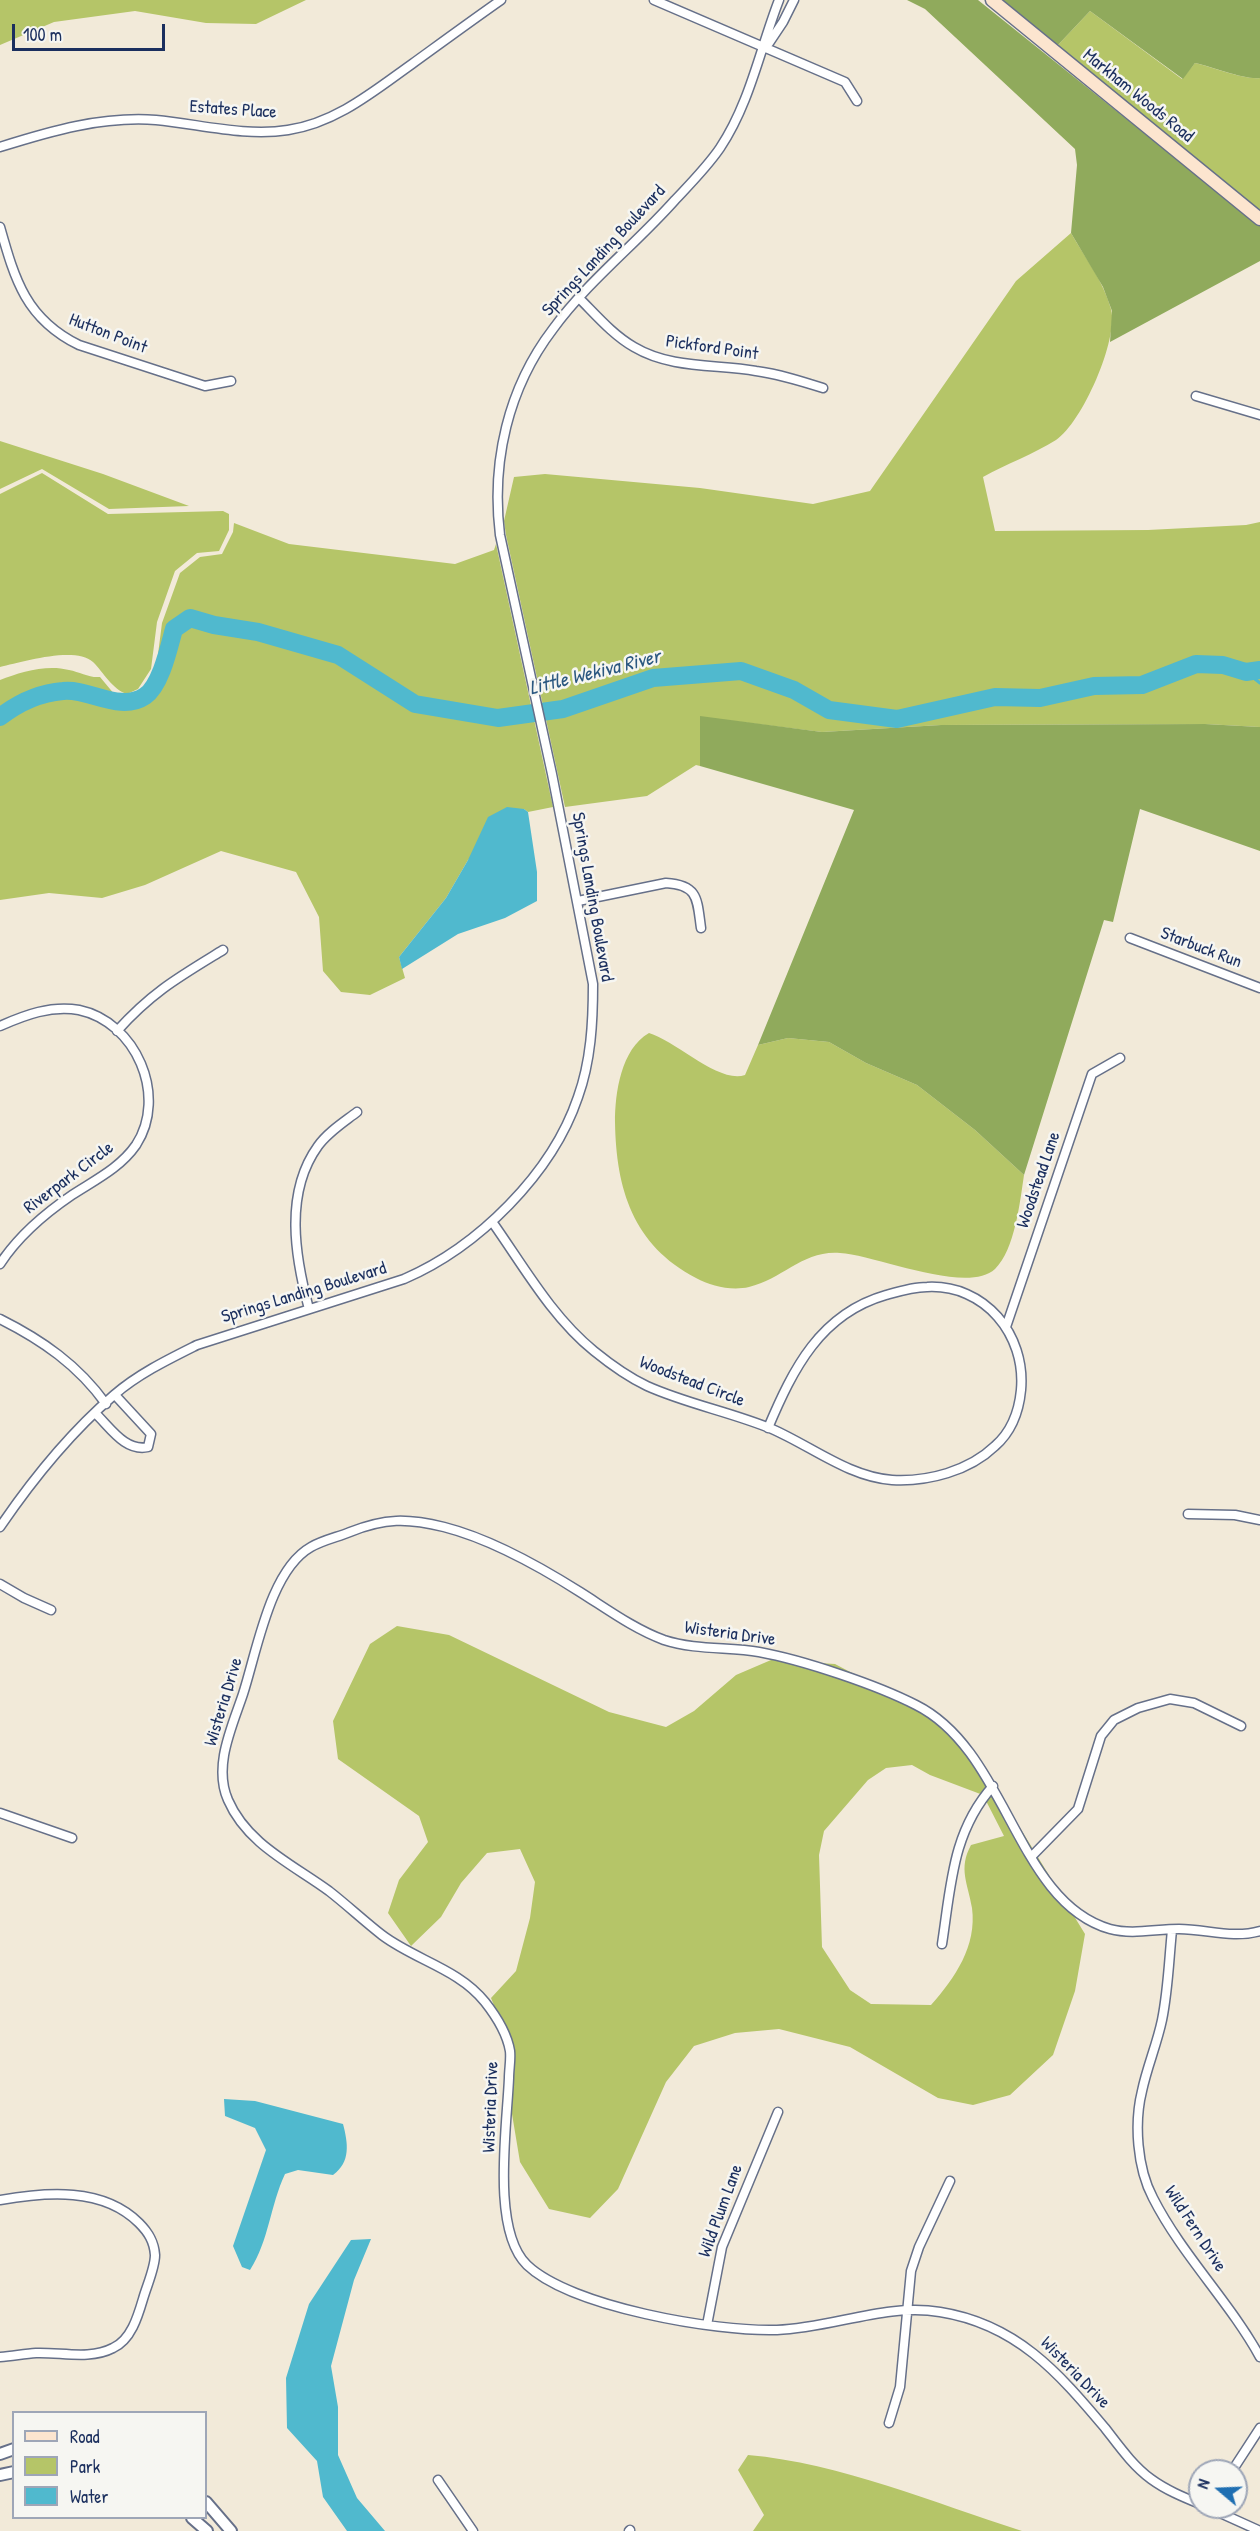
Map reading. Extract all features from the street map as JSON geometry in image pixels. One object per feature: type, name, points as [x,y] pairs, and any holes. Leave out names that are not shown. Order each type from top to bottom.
[{"type":"main road","name":"Markham Woods Road","points":[[992,0],[1260,219]]},
{"type":"street","name":"Estates Place","points":[[0,147],[71,126],[110,121],[154,120],[252,131],[288,130],[319,122],[352,107],[501,0]]},
{"type":"street","points":[[654,0],[845,82],[857,101]]},
{"type":"street","name":"Springs Landing Boulevard","points":[[0,1527],[36,1477],[95,1413],[115,1395],[167,1360],[197,1345],[405,1279],[429,1268],[493,1224],[518,1195],[564,1129],[585,1077],[593,1017],[592,984],[552,774],[500,535],[496,502],[497,468],[508,417],[519,385],[553,329],[579,298],[652,225],[720,148],[735,120],[765,48],[779,0]]},
{"type":"street","name":"Springs Landing Boulevard","points":[[765,48],[783,22],[794,0]]},
{"type":"street","name":"Hutton Point","points":[[0,226],[22,294],[35,314],[62,336],[79,345],[205,386],[231,381]]},
{"type":"street","name":"Pickford Point","points":[[579,298],[615,334],[635,348],[659,358],[687,364],[755,370],[823,388]]},
{"type":"street","points":[[1196,396],[1260,415]]},
{"type":"street","points":[[578,901],[666,883],[680,884],[692,891],[698,901],[701,928]]},
{"type":"street","name":"Starbuck Run","points":[[1130,938],[1260,988]]},
{"type":"street","points":[[117,1031],[142,1003],[158,990],[223,950]]},
{"type":"street","name":"Riverpark Circle","points":[[0,1026],[22,1016],[61,1008],[81,1011],[117,1031],[142,1063],[148,1086],[149,1104],[145,1124],[137,1143],[123,1162],[42,1216],[23,1234],[0,1264]]},
{"type":"street","name":"Woodstead Lane","points":[[1006,1327],[1092,1074],[1120,1058]]},
{"type":"street","points":[[309,1309],[299,1272],[295,1241],[300,1191],[308,1166],[318,1146],[357,1112]]},
{"type":"street","name":"Woodstead Circle","points":[[493,1224],[572,1331],[622,1372],[645,1385],[768,1428],[850,1469],[872,1476],[916,1479],[957,1470],[995,1446],[1008,1431],[1015,1417],[1022,1375],[1018,1350],[1006,1327],[984,1304],[949,1289],[929,1286],[882,1296],[841,1318],[819,1336],[801,1358],[768,1428]]},
{"type":"street","points":[[0,1319],[33,1336],[73,1365],[106,1404]]},
{"type":"street","points":[[95,1413],[129,1446],[138,1449],[148,1447],[151,1434],[115,1395]]},
{"type":"street","points":[[1188,1514],[1235,1515],[1260,1520]]},
{"type":"street","name":"Wisteria Drive","points":[[1188,2499],[1167,2490],[1146,2476],[1068,2384],[1029,2348],[1003,2332],[970,2320],[948,2313],[906,2308],[782,2330],[707,2325],[649,2315],[574,2292],[552,2283],[522,2260],[512,2243],[504,2205],[510,2051],[501,2025],[472,1987],[454,1975],[404,1951],[251,1835],[230,1805],[222,1775],[225,1752],[274,1597],[282,1578],[294,1562],[310,1547],[376,1522],[411,1520],[471,1535],[535,1566],[639,1629],[664,1640],[687,1646],[773,1655],[834,1674],[913,1703],[932,1714],[956,1734],[972,1753],[993,1786],[1031,1857],[1054,1889],[1070,1905],[1106,1928],[1125,1931],[1187,1928],[1239,1937],[1260,1931]]},
{"type":"street","points":[[0,1584],[51,1610]]},
{"type":"street","points":[[1031,1857],[1078,1809],[1101,1736],[1114,1720],[1138,1708],[1170,1699],[1194,1703],[1241,1726]]},
{"type":"street","points":[[942,1944],[955,1859],[963,1830],[976,1805],[993,1786]]},
{"type":"street","points":[[0,1813],[72,1838]]},
{"type":"street","name":"Wild Fern Drive","points":[[1172,1930],[1161,2024],[1141,2093],[1138,2123],[1145,2176],[1152,2197],[1166,2220],[1248,2335],[1260,2357]]},
{"type":"street","name":"Wild Plum Lane","points":[[707,2325],[722,2247],[778,2112]]},
{"type":"street","points":[[889,2423],[900,2387],[906,2348],[906,2308],[911,2271],[919,2247],[950,2181]]},
{"type":"street","points":[[0,2200],[65,2194],[92,2197],[114,2205],[132,2216],[146,2231],[153,2242],[155,2257],[130,2333],[116,2348],[98,2354],[37,2353],[0,2357]]},
{"type":"street","points":[[1240,2459],[1260,2428]]},
{"type":"street","points":[[438,2480],[473,2531]]},
{"type":"street","points":[[207,2503],[231,2531]]},
{"type":"street","points":[[194,2519],[207,2531]]},
{"type":"street","points":[[1235,2519],[1260,2531]]},
{"type":"green space","points":[[0,0],[306,0],[256,24],[206,23],[135,11],[54,22],[0,45]]},
{"type":"green space","points":[[907,0],[978,0],[1260,226],[1260,261],[1110,342],[1112,311],[1103,287],[1071,233],[1077,165],[1075,149],[925,9]]},
{"type":"green space","points":[[1001,0],[1260,0],[1260,78],[1237,75],[1195,63],[1183,79],[1090,11],[1057,46]]},
{"type":"green space","points":[[1090,11],[1182,79],[1195,63],[1237,75],[1260,78],[1260,212],[1057,46]]},
{"type":"green space","points":[[1071,233],[1108,298],[1112,323],[1109,340],[1104,359],[1087,399],[1066,431],[1047,445],[983,477],[995,531],[1148,530],[1246,525],[1260,522],[1260,727],[1205,724],[941,725],[822,732],[700,717],[700,766],[696,765],[647,796],[565,807],[506,535],[504,521],[514,477],[545,474],[700,488],[813,504],[870,491],[1016,281]]},
{"type":"green space","points":[[0,441],[103,474],[189,506],[109,509],[42,469],[0,489]]},
{"type":"green space","points":[[42,473],[108,514],[223,511],[229,514],[229,530],[219,551],[197,553],[175,571],[157,622],[151,669],[138,689],[127,694],[117,688],[93,662],[85,657],[61,655],[0,667],[0,494]]},
{"type":"green space","points":[[234,523],[289,544],[455,564],[494,550],[496,544],[553,807],[528,812],[524,809],[468,860],[446,898],[399,957],[405,978],[370,995],[341,992],[323,971],[319,917],[296,872],[221,851],[145,885],[102,898],[49,893],[0,900],[0,680],[34,670],[61,668],[100,677],[115,695],[127,699],[141,693],[150,684],[156,670],[162,623],[180,573],[200,557],[222,554],[233,532]]},
{"type":"green space","points":[[700,716],[822,732],[941,725],[1205,724],[1260,727],[1260,851],[1140,809],[1113,922],[1104,920],[1024,1175],[975,1130],[917,1085],[866,1063],[829,1042],[788,1038],[758,1045],[854,810],[700,766]]},
{"type":"green space","points":[[649,1033],[660,1037],[710,1068],[735,1076],[745,1075],[758,1045],[788,1038],[829,1042],[866,1063],[917,1085],[975,1130],[1024,1175],[1012,1238],[1002,1261],[995,1269],[982,1276],[964,1278],[921,1272],[856,1255],[827,1253],[804,1260],[761,1283],[735,1288],[708,1283],[674,1265],[643,1232],[632,1213],[624,1192],[616,1147],[615,1111],[618,1085],[632,1050]]},
{"type":"green space","points":[[397,1626],[449,1635],[609,1712],[666,1727],[694,1711],[736,1675],[771,1660],[835,1664],[930,1714],[965,1738],[1085,1934],[1075,1991],[1053,2055],[1010,2095],[973,2105],[938,2098],[850,2047],[779,2029],[735,2033],[694,2046],[666,2082],[618,2189],[590,2218],[549,2209],[520,2162],[510,2102],[506,2035],[491,1998],[516,1971],[530,1918],[535,1882],[520,1849],[487,1853],[461,1883],[441,1917],[411,1946],[388,1913],[399,1880],[428,1842],[419,1816],[338,1759],[333,1721],[370,1644]],"holes":[[[912,1765],[930,1775],[983,1795],[1004,1836],[971,1845],[967,1854],[965,1869],[972,1908],[971,1935],[962,1961],[940,1995],[931,2005],[871,2004],[850,1990],[822,1947],[819,1855],[824,1831],[868,1780],[886,1768]]]},
{"type":"green space","points":[[748,2455],[783,2459],[852,2475],[1022,2531],[753,2531],[764,2515],[738,2470]]},
{"type":"water","points":[[507,807],[524,809],[528,812],[537,872],[537,901],[505,918],[458,934],[402,969],[399,957],[446,898],[468,860],[488,817]]},
{"type":"water","points":[[224,2099],[255,2101],[343,2124],[346,2138],[347,2152],[343,2164],[333,2175],[298,2170],[285,2174],[261,2247],[250,2270],[242,2267],[233,2246],[266,2150],[255,2128],[225,2116]]},
{"type":"water","points":[[371,2239],[354,2280],[331,2366],[338,2407],[338,2455],[357,2498],[385,2531],[347,2531],[323,2497],[317,2461],[287,2428],[286,2378],[309,2304],[351,2240]]},
{"type":"waterway","name":"Little Wekiva River","points":[[0,717],[29,700],[54,692],[73,691],[125,702],[135,701],[145,696],[151,691],[160,675],[174,629],[190,618],[214,625],[258,632],[338,655],[415,704],[498,718],[563,709],[653,678],[741,671],[794,690],[829,710],[897,719],[995,697],[1040,698],[1094,686],[1142,685],[1196,664],[1223,665],[1246,672],[1260,670]]},
{"type":"waterway","points":[[1246,672],[1260,683]]}]
